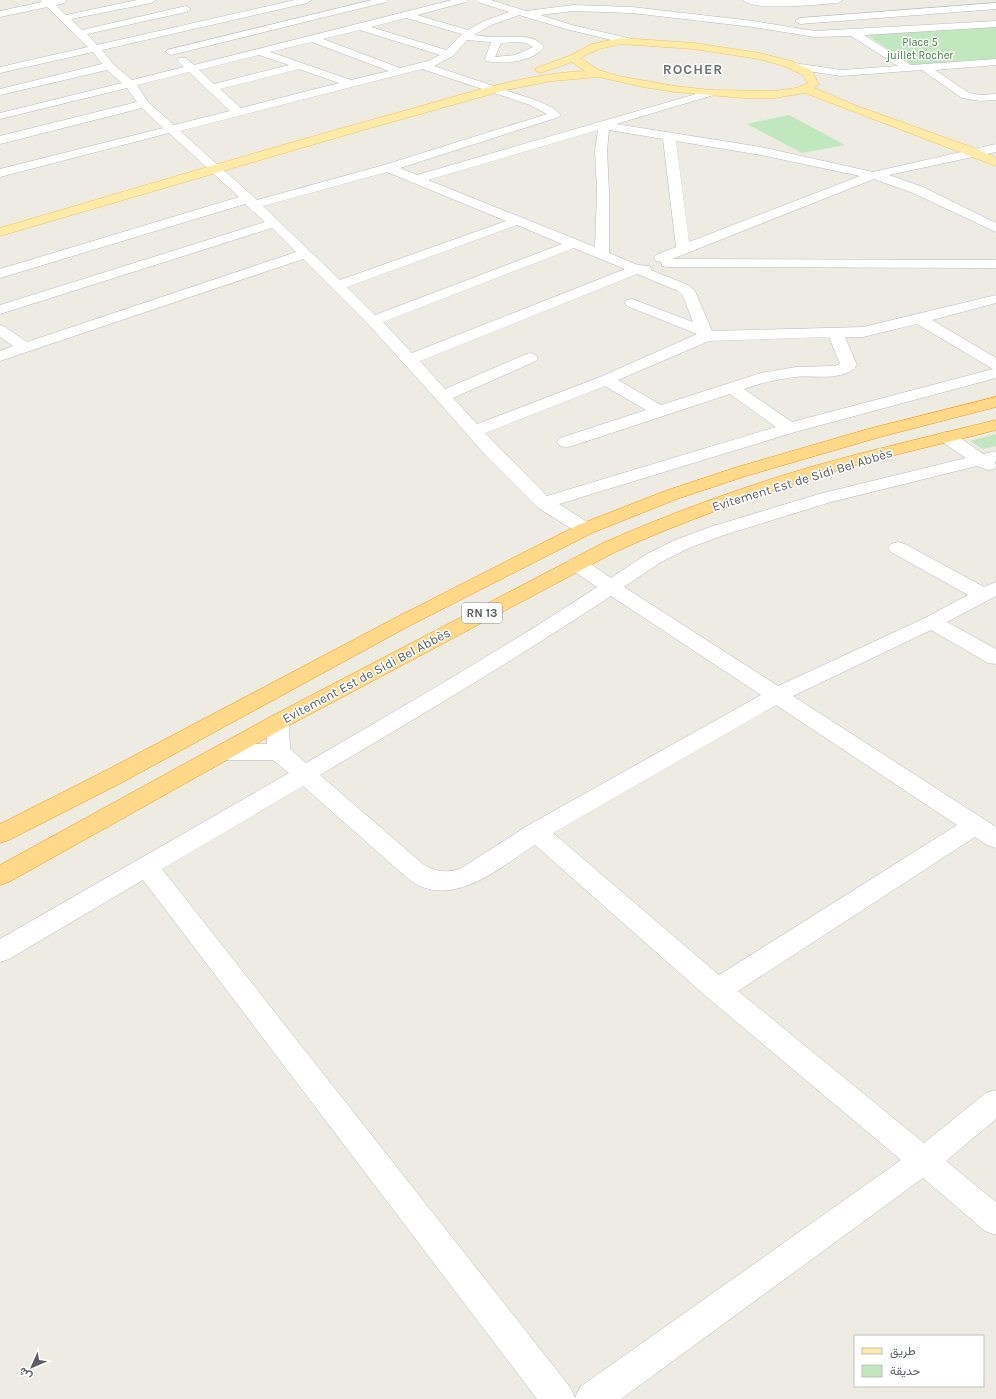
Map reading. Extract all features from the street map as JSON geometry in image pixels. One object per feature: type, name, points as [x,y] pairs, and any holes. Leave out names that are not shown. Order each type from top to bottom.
[{"type":"highway","name":"Evitement Est de Sidi Bel Abbès","points":[[0,834],[115,776],[404,621],[585,529],[671,495],[733,474],[874,433],[996,402]]},
{"type":"highway","name":"Evitement Est de Sidi Bel Abbès","points":[[0,876],[278,722],[610,547],[656,527],[767,486],[854,461],[996,425]]},
{"type":"main road","points":[[248,147],[558,64],[573,58],[586,50],[609,42],[628,41],[702,46],[763,56],[794,66],[806,72],[812,77],[810,86]]},
{"type":"main road","points":[[573,58],[587,68],[600,74],[639,84],[710,92],[770,95],[806,100],[865,113]]},
{"type":"main road","points":[[0,232],[216,162],[544,79],[600,74]]},
{"type":"main road","points":[[770,95],[790,93],[810,86],[865,113],[974,152],[996,162]]},
{"type":"main road","points":[[188,163],[202,159]]},
{"type":"street","points":[[0,14],[47,2],[67,0]]},
{"type":"street","points":[[64,18],[152,0]]},
{"type":"street","points":[[0,70],[307,0]]},
{"type":"street","points":[[171,52],[383,0]]},
{"type":"street","points":[[0,116],[313,39],[463,0]]},
{"type":"street","points":[[481,0],[569,27],[628,41]]},
{"type":"street","points":[[494,4],[512,0]]},
{"type":"street","points":[[568,0],[583,7]]},
{"type":"street","points":[[748,0],[767,4],[838,0]]},
{"type":"street","points":[[926,0],[944,10]]},
{"type":"street","points":[[977,0],[993,6]]},
{"type":"street","points":[[47,2],[96,49],[109,66],[130,84],[144,104],[170,129],[202,159],[216,162],[250,202],[274,223],[373,321],[443,396],[492,452],[544,503],[585,529]]},
{"type":"street","points":[[167,2],[217,20]]},
{"type":"street","points":[[810,2],[834,18]]},
{"type":"street","points":[[753,24],[993,6]]},
{"type":"street","points":[[0,173],[442,59],[449,54],[467,35],[476,29],[521,13],[583,7],[664,10],[686,16],[764,26],[818,38],[996,24]]},
{"type":"street","points":[[611,9],[609,13],[627,19]]},
{"type":"street","points":[[80,33],[192,11]]},
{"type":"street","points":[[242,15],[277,26],[399,71]]},
{"type":"street","points":[[407,15],[467,35],[497,40]]},
{"type":"street","points":[[655,23],[686,16]]},
{"type":"street","points":[[758,36],[759,32],[764,26]]},
{"type":"street","points":[[360,27],[449,54]]},
{"type":"street","points":[[569,27],[580,34],[586,41],[586,50]]},
{"type":"street","points":[[855,34],[909,68]]},
{"type":"street","points":[[153,35],[171,52],[192,68],[211,88],[238,112]]},
{"type":"street","points":[[260,52],[349,83]]},
{"type":"street","points":[[794,66],[842,73],[996,62]]},
{"type":"street","points":[[0,274],[250,202],[388,168],[555,115],[549,110],[534,103],[422,65]]},
{"type":"street","points":[[0,92],[109,66]]},
{"type":"street","points":[[211,88],[299,66]]},
{"type":"street","points":[[924,67],[962,94],[973,98],[994,98]]},
{"type":"street","points":[[810,86],[842,73]]},
{"type":"street","points":[[417,179],[710,92]]},
{"type":"street","points":[[0,140],[73,123],[144,104]]},
{"type":"street","points":[[73,123],[85,130]]},
{"type":"street","points":[[601,125],[761,151],[874,175],[918,190],[996,228]]},
{"type":"street","points":[[601,125],[604,199],[602,256]]},
{"type":"street","points":[[669,136],[682,250]]},
{"type":"street","points":[[96,137],[108,144]]},
{"type":"street","points":[[664,261],[682,250],[823,185],[996,148]]},
{"type":"street","points":[[816,163],[823,185]]},
{"type":"street","points":[[388,168],[572,244],[639,269],[688,291],[705,334]]},
{"type":"street","points":[[336,286],[517,221]]},
{"type":"street","points":[[0,310],[274,223]]},
{"type":"street","points":[[373,321],[572,244]]},
{"type":"street","points":[[0,356],[304,254]]},
{"type":"street","points":[[639,269],[633,262],[636,258],[645,256],[664,261],[996,264]]},
{"type":"street","points":[[409,360],[639,269]]},
{"type":"street","points":[[632,303],[705,334],[835,333],[867,331],[996,299]]},
{"type":"street","points":[[920,319],[996,365]]},
{"type":"street","points":[[0,330],[26,348]]},
{"type":"street","points":[[566,442],[761,378],[781,374],[846,368],[849,365],[835,333]]},
{"type":"street","points":[[474,431],[606,380],[705,334]]},
{"type":"street","points":[[443,396],[530,358]]},
{"type":"street","points":[[544,503],[789,428],[996,373]]},
{"type":"street","points":[[606,380],[659,411]]},
{"type":"street","points":[[731,387],[789,428]]},
{"type":"street","points":[[947,437],[990,462]]},
{"type":"street","points":[[0,952],[417,708],[564,618],[654,558],[682,544],[717,531],[825,498],[990,462]]},
{"type":"street","points":[[898,548],[990,592]]},
{"type":"street","points":[[576,564],[612,586],[996,839]]},
{"type":"street","points":[[226,752],[279,752],[415,871],[430,880],[450,881],[468,876],[536,832],[778,695],[932,622],[990,592]]},
{"type":"street","points":[[932,622],[996,658]]},
{"type":"street","points":[[278,722],[279,752]]},
{"type":"street","points":[[718,990],[975,825]]},
{"type":"street","points":[[536,832],[718,990],[996,1221]]},
{"type":"street","points":[[146,867],[558,1399]]},
{"type":"street","points":[[592,1399],[923,1161],[996,1102]]},
{"type":"green space","name":"Place 5 juillet Rocher","points":[[996,26],[996,59],[914,66],[867,35]]},
{"type":"green space","points":[[789,115],[845,145],[802,153],[747,124]]},
{"type":"green space","points":[[996,434],[996,446],[983,449],[970,441]]},
{"type":"district","name":"ROCHER","points":[[693,69]]}]
